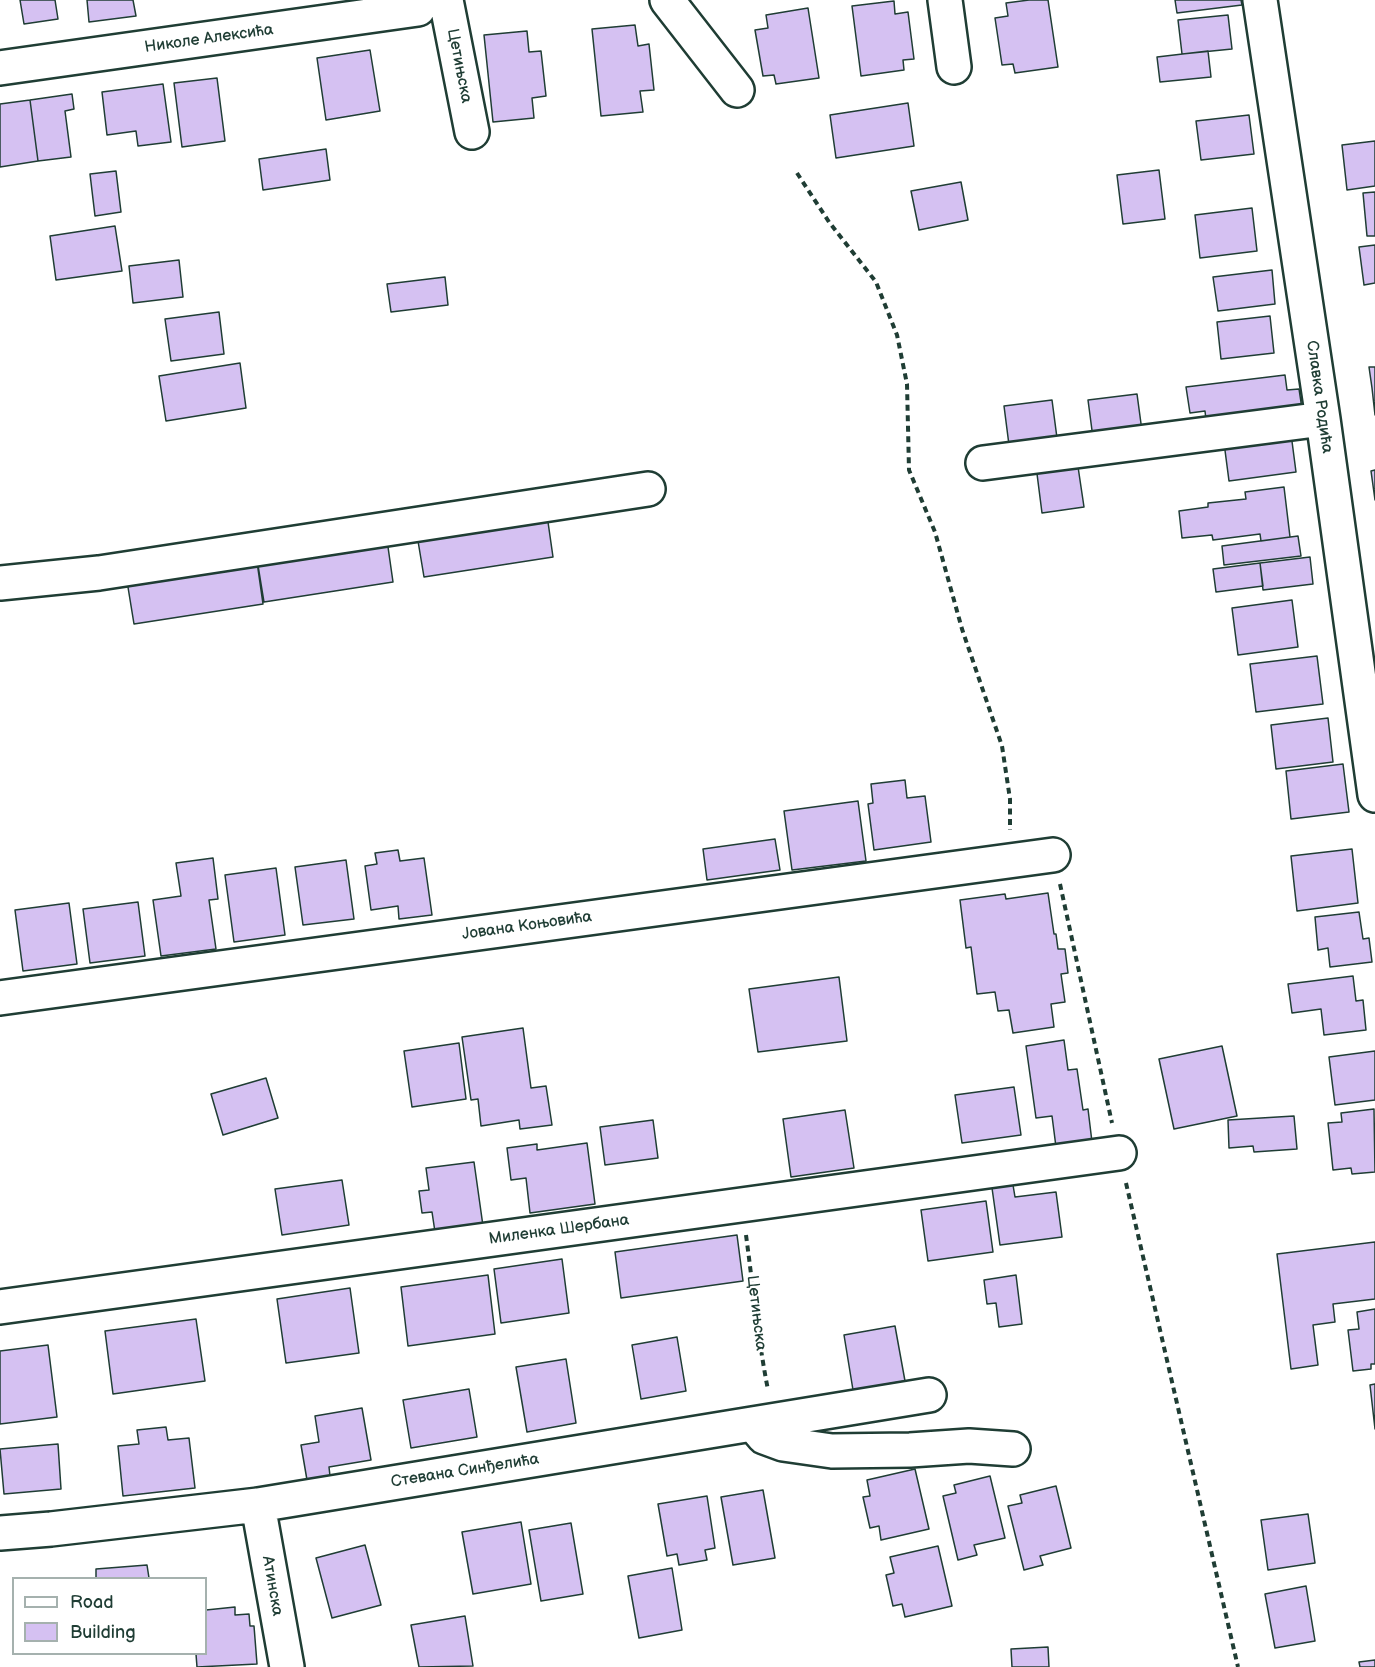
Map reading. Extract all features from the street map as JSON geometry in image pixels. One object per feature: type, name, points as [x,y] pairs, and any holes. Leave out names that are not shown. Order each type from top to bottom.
[{"type":"street","points":[[667,0],[738,90]]},
{"type":"street","points":[[945,0],[954,67]]},
{"type":"street","name":"Славка Родића","points":[[1260,0],[1323,419],[1367,680],[1375,795]]},
{"type":"street","name":"Николе Алексића","points":[[0,68],[432,4]]},
{"type":"street","name":"Цетињска","points":[[432,4],[472,132]]},
{"type":"street","points":[[983,463],[1323,419]]},
{"type":"street","points":[[0,584],[99,573],[648,489]]},
{"type":"street","name":"Јована Коњовића","points":[[0,998],[1010,859],[1053,855]]},
{"type":"street","name":"Миленка Шербана","points":[[0,1307],[1119,1154]]},
{"type":"street","name":"Стевана Синђелића","points":[[0,1533],[258,1505],[929,1395]]},
{"type":"street","points":[[764,1422],[764,1437],[783,1444],[832,1451],[910,1450],[969,1446],[1013,1449]]},
{"type":"street","name":"Атинска","points":[[258,1505],[287,1667]]},
{"type":"path","points":[[797,173],[829,222],[876,282],[897,335],[907,384],[909,470],[935,532],[962,629],[1002,746],[1010,799],[1010,859]]},
{"type":"path","points":[[1053,855],[1119,1154],[1238,1667]]},
{"type":"path","name":"Цетињска","points":[[741,1205],[755,1300],[764,1422]]},
{"type":"building","points":[[20,0],[55,0],[58,19],[24,24]]},
{"type":"building","points":[[87,0],[133,0],[136,16],[89,22]]},
{"type":"building","points":[[1048,0],[1058,67],[1015,73],[1013,64],[1002,65],[995,18],[1008,16],[1006,3]]},
{"type":"building","points":[[1175,0],[1241,0],[1242,5],[1177,13]]},
{"type":"building","points":[[894,1],[895,14],[908,12],[914,59],[903,60],[904,70],[861,76],[852,6]]},
{"type":"building","points":[[808,8],[819,78],[776,84],[774,75],[763,76],[755,30],[768,28],[766,15]]},
{"type":"building","points":[[1228,15],[1232,49],[1182,54],[1178,20]]},
{"type":"building","points":[[635,25],[638,46],[649,44],[654,90],[640,91],[643,112],[601,116],[592,29]]},
{"type":"building","points":[[527,31],[529,52],[541,51],[546,96],[532,98],[534,118],[493,122],[484,35]]},
{"type":"building","points":[[370,50],[380,111],[326,120],[317,58]]},
{"type":"building","points":[[1208,51],[1211,77],[1160,82],[1157,57]]},
{"type":"building","points":[[217,78],[225,141],[182,147],[174,83]]},
{"type":"building","points":[[163,84],[171,142],[138,146],[136,131],[107,135],[102,92]]},
{"type":"building","points":[[72,94],[74,109],[65,111],[71,157],[38,161],[30,100]]},
{"type":"building","points":[[30,100],[38,161],[0,167],[0,104]]},
{"type":"building","points":[[908,103],[914,146],[836,158],[830,115]]},
{"type":"building","points":[[1249,115],[1254,154],[1201,160],[1196,121]]},
{"type":"building","points":[[1375,141],[1375,186],[1347,190],[1342,145]]},
{"type":"building","points":[[326,149],[330,180],[263,190],[259,159]]},
{"type":"building","points":[[1159,170],[1165,219],[1123,224],[1117,175]]},
{"type":"building","points":[[116,171],[121,212],[95,216],[90,174]]},
{"type":"building","points":[[961,182],[968,220],[919,230],[911,191]]},
{"type":"building","points":[[1375,192],[1375,236],[1367,236],[1363,193]]},
{"type":"building","points":[[1252,208],[1257,251],[1200,258],[1195,215]]},
{"type":"building","points":[[115,226],[122,271],[56,280],[50,236]]},
{"type":"building","points":[[1375,245],[1375,283],[1364,285],[1359,247]]},
{"type":"building","points":[[179,260],[183,297],[133,303],[129,266]]},
{"type":"building","points":[[1272,270],[1275,304],[1218,311],[1213,277]]},
{"type":"building","points":[[445,277],[448,305],[391,312],[387,284]]},
{"type":"building","points":[[219,312],[224,354],[171,361],[165,319]]},
{"type":"building","points":[[1270,316],[1274,353],[1221,359],[1217,322]]},
{"type":"building","points":[[240,363],[246,408],[166,421],[159,376]]},
{"type":"building","points":[[1369,367],[1375,367],[1375,415],[1372,388]]},
{"type":"building","points":[[1285,375],[1287,390],[1299,389],[1302,409],[1207,428],[1205,411],[1190,413],[1186,387]]},
{"type":"building","points":[[1137,394],[1142,431],[1093,438],[1088,400]]},
{"type":"building","points":[[1052,400],[1057,438],[1009,445],[1004,406]]},
{"type":"building","points":[[1290,426],[1296,472],[1229,481],[1223,435]]},
{"type":"building","points":[[1077,460],[1084,507],[1042,513],[1036,466]]},
{"type":"building","points":[[1375,470],[1375,500],[1371,471]]},
{"type":"building","points":[[1284,487],[1290,537],[1261,541],[1260,534],[1213,540],[1212,535],[1182,538],[1179,511],[1208,507],[1208,503],[1246,499],[1245,492]]},
{"type":"building","points":[[546,508],[553,557],[424,577],[416,529]]},
{"type":"building","points":[[386,533],[393,582],[264,602],[256,553]]},
{"type":"building","points":[[1298,536],[1301,556],[1224,565],[1222,546]]},
{"type":"building","points":[[256,555],[263,604],[134,624],[126,575]]},
{"type":"building","points":[[1310,557],[1313,584],[1263,590],[1260,563]]},
{"type":"building","points":[[1260,563],[1263,586],[1216,592],[1213,569]]},
{"type":"building","points":[[1292,600],[1298,647],[1238,655],[1232,608]]},
{"type":"building","points":[[1317,656],[1323,704],[1256,712],[1250,664]]},
{"type":"building","points":[[1328,718],[1333,762],[1276,769],[1271,725]]},
{"type":"building","points":[[1343,764],[1349,812],[1291,819],[1286,771]]},
{"type":"building","points":[[905,780],[907,798],[925,796],[931,842],[874,850],[868,804],[873,803],[871,784]]},
{"type":"building","points":[[858,801],[866,861],[792,870],[784,811]]},
{"type":"building","points":[[775,839],[780,870],[707,880],[703,849]]},
{"type":"building","points":[[1352,849],[1358,903],[1297,911],[1291,856]]},
{"type":"building","points":[[398,850],[400,861],[424,858],[432,915],[399,919],[398,906],[371,910],[365,866],[377,864],[375,853]]},
{"type":"building","points":[[213,858],[218,899],[209,900],[216,949],[161,956],[153,900],[181,896],[176,863]]},
{"type":"building","points":[[346,860],[354,919],[303,925],[295,867]]},
{"type":"building","points":[[276,868],[285,935],[234,942],[225,875]]},
{"type":"building","points":[[1048,893],[1058,949],[1065,949],[1068,973],[1061,974],[1065,1002],[1051,1004],[1054,1027],[1013,1033],[1009,1010],[998,1011],[995,992],[977,994],[971,947],[966,948],[960,900],[1005,894],[1006,899]]},
{"type":"building","points":[[138,902],[145,956],[90,963],[83,909]]},
{"type":"building","points":[[69,903],[77,964],[23,971],[15,910]]},
{"type":"building","points":[[1359,912],[1363,939],[1369,938],[1372,962],[1330,967],[1328,948],[1318,950],[1315,917]]},
{"type":"building","points":[[1353,976],[1356,1001],[1363,1000],[1366,1030],[1324,1035],[1321,1009],[1292,1013],[1288,984]]},
{"type":"building","points":[[839,977],[847,1041],[758,1052],[749,989]]},
{"type":"building","points":[[523,1028],[531,1088],[546,1086],[552,1125],[520,1129],[519,1120],[481,1126],[478,1099],[471,1100],[462,1037]]},
{"type":"building","points":[[1064,1040],[1068,1070],[1077,1069],[1083,1110],[1088,1109],[1092,1142],[1056,1147],[1052,1116],[1036,1118],[1026,1046]]},
{"type":"building","points":[[459,1043],[466,1099],[412,1107],[404,1051]]},
{"type":"building","points":[[1222,1046],[1237,1116],[1174,1129],[1159,1059]]},
{"type":"building","points":[[1375,1051],[1375,1100],[1335,1105],[1329,1057]]},
{"type":"building","points":[[266,1078],[278,1118],[223,1135],[211,1094]]},
{"type":"building","points":[[1014,1087],[1021,1135],[962,1143],[955,1095]]},
{"type":"building","points":[[1374,1109],[1375,1172],[1352,1174],[1351,1168],[1333,1170],[1328,1123],[1342,1122],[1341,1113]]},
{"type":"building","points":[[845,1110],[854,1168],[791,1177],[783,1119]]},
{"type":"building","points":[[1294,1116],[1297,1149],[1254,1152],[1253,1146],[1229,1148],[1228,1120]]},
{"type":"building","points":[[653,1120],[658,1158],[605,1165],[600,1127]]},
{"type":"building","points":[[587,1143],[595,1204],[530,1213],[526,1178],[511,1180],[507,1148],[537,1144],[537,1150]]},
{"type":"building","points":[[474,1162],[483,1226],[435,1232],[432,1212],[422,1213],[419,1191],[429,1190],[426,1168]]},
{"type":"building","points":[[342,1180],[349,1225],[282,1235],[275,1189]]},
{"type":"building","points":[[1013,1185],[1015,1197],[1056,1192],[1062,1237],[1000,1245],[992,1188]]},
{"type":"building","points":[[986,1201],[993,1252],[928,1261],[921,1210]]},
{"type":"building","points":[[737,1235],[743,1281],[621,1298],[615,1252]]},
{"type":"building","points":[[1375,1242],[1375,1299],[1333,1304],[1335,1322],[1313,1325],[1318,1365],[1291,1369],[1277,1254]]},
{"type":"building","points":[[562,1259],[569,1313],[501,1323],[494,1269]]},
{"type":"building","points":[[488,1275],[495,1334],[408,1346],[401,1287]]},
{"type":"building","points":[[1016,1275],[1022,1324],[999,1327],[996,1303],[987,1304],[984,1280]]},
{"type":"building","points":[[350,1288],[359,1353],[286,1363],[277,1299]]},
{"type":"building","points":[[1375,1309],[1375,1364],[1371,1364],[1371,1369],[1353,1371],[1348,1330],[1359,1329],[1357,1312]]},
{"type":"building","points":[[196,1319],[205,1381],[113,1394],[105,1331]]},
{"type":"building","points":[[895,1326],[905,1381],[853,1390],[844,1335]]},
{"type":"building","points":[[677,1337],[686,1391],[641,1399],[632,1345]]},
{"type":"building","points":[[48,1345],[57,1417],[0,1424],[0,1351]]},
{"type":"building","points":[[566,1359],[576,1423],[527,1432],[516,1367]]},
{"type":"building","points":[[1375,1384],[1375,1429],[1370,1385]]},
{"type":"building","points":[[469,1389],[477,1437],[411,1448],[403,1400]]},
{"type":"building","points":[[362,1408],[371,1460],[329,1467],[330,1476],[307,1480],[301,1445],[319,1442],[315,1416]]},
{"type":"building","points":[[166,1427],[168,1440],[189,1438],[195,1488],[123,1496],[118,1446],[139,1444],[137,1430]]},
{"type":"building","points":[[58,1444],[61,1489],[4,1494],[0,1449]]},
{"type":"building","points":[[915,1469],[929,1529],[881,1540],[879,1526],[870,1528],[863,1497],[870,1496],[867,1480]]},
{"type":"building","points":[[990,1476],[1005,1538],[974,1545],[977,1555],[958,1560],[943,1496],[956,1493],[954,1485]]},
{"type":"building","points":[[1056,1486],[1071,1548],[1040,1556],[1043,1565],[1024,1570],[1008,1506],[1022,1503],[1020,1495]]},
{"type":"building","points":[[763,1490],[775,1558],[733,1565],[721,1497]]},
{"type":"building","points":[[707,1496],[715,1548],[705,1550],[707,1560],[679,1565],[677,1554],[667,1556],[658,1504]]},
{"type":"building","points":[[1308,1514],[1315,1563],[1268,1570],[1261,1520]]},
{"type":"building","points":[[521,1522],[531,1584],[473,1594],[462,1532]]},
{"type":"building","points":[[571,1523],[583,1594],[541,1601],[529,1530]]},
{"type":"building","points":[[365,1545],[381,1605],[332,1618],[316,1558]]},
{"type":"building","points":[[938,1546],[952,1606],[905,1617],[902,1604],[893,1606],[886,1575],[894,1573],[890,1557]]},
{"type":"building","points":[[147,1565],[149,1577],[96,1577],[96,1569]]},
{"type":"building","points":[[672,1568],[682,1630],[639,1638],[628,1576]]},
{"type":"building","points":[[1306,1586],[1315,1641],[1275,1648],[1265,1594]]},
{"type":"building","points":[[235,1607],[235,1615],[249,1614],[250,1626],[254,1626],[257,1664],[197,1667],[196,1655],[207,1655],[207,1610]]},
{"type":"building","points":[[465,1616],[473,1666],[419,1667],[411,1625]]},
{"type":"building","points":[[1048,1647],[1049,1667],[1012,1667],[1011,1649]]},
{"type":"building","points":[[1375,1660],[1375,1667],[1360,1667],[1359,1662]]}]
